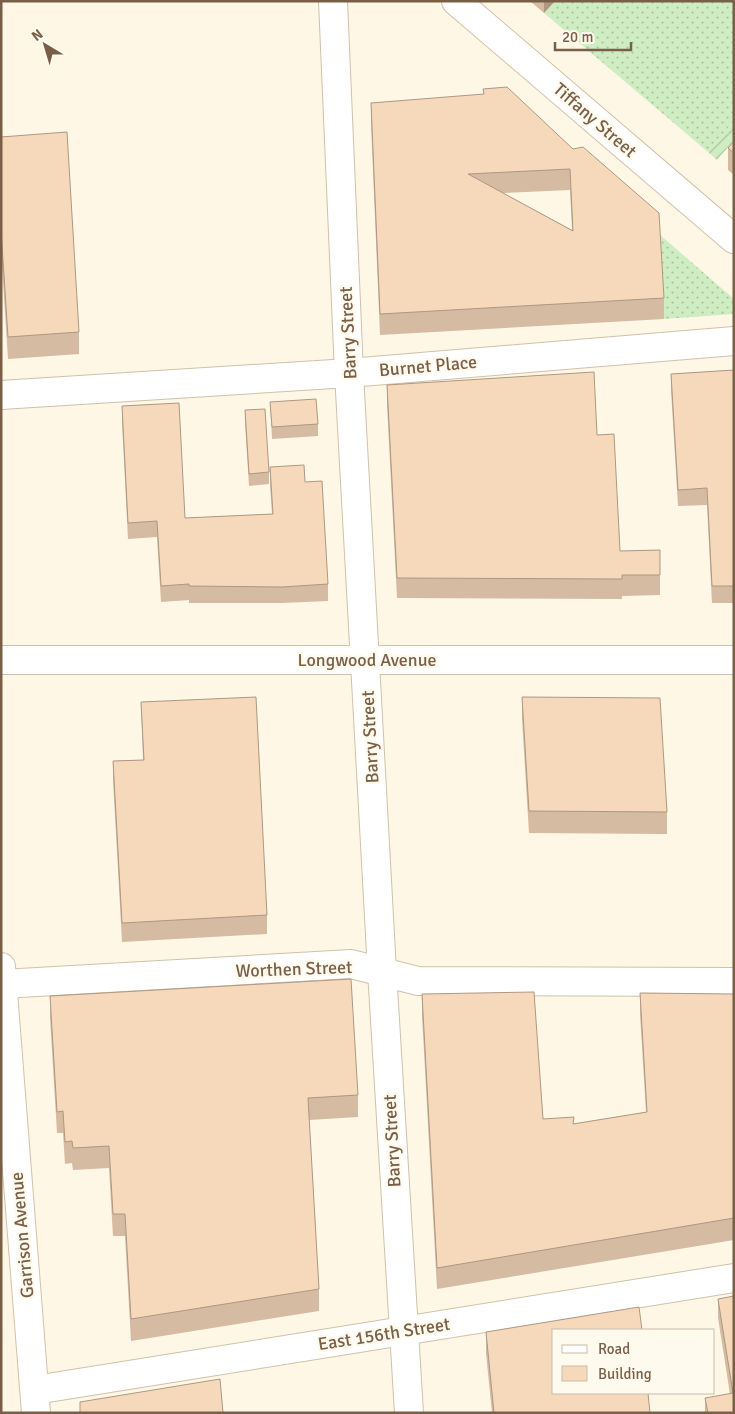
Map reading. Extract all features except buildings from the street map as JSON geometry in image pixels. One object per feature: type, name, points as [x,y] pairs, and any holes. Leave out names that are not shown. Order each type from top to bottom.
[{"type":"street","name":"Barry Street","points":[[333,1],[349,373],[409,1413]]},
{"type":"street","name":"Tiffany Street","points":[[456,1],[734,239]]},
{"type":"street","name":"Burnet Place","points":[[1,395],[349,373],[734,341]]},
{"type":"street","name":"Longwood Avenue","points":[[1,660],[734,660]]},
{"type":"street","name":"Worthen Street","points":[[2,975],[351,964],[418,981],[734,982]]},
{"type":"street","name":"Garrison Avenue","points":[[2,975],[35,1401]]},
{"type":"street","name":"East 156th Street","points":[[35,1401],[404,1331],[734,1278]]},
{"type":"green space","points":[[555,1],[734,1],[734,121],[708,152],[544,13]]},
{"type":"green space","points":[[734,121],[734,140],[717,160],[708,152]]},
{"type":"green space","points":[[659,234],[734,299],[734,314],[664,319]]}]
